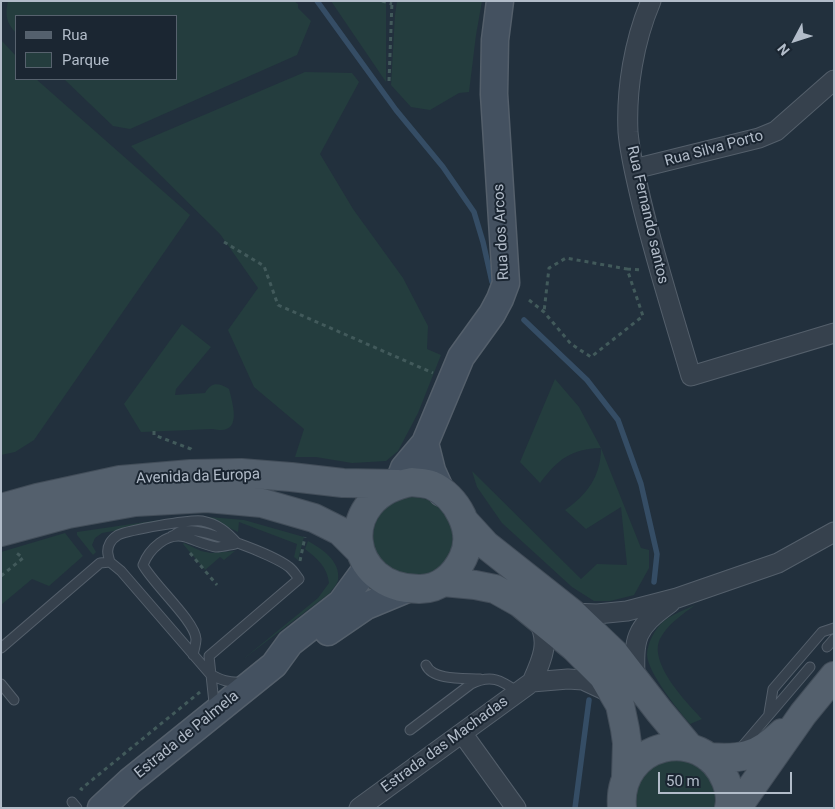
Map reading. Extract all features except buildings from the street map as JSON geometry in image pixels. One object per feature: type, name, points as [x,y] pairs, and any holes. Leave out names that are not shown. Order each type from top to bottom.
[{"type":"main road","name":"Avenida da Europa","points":[[1,508],[120,480],[191,474],[290,476],[343,483],[398,484]]},
{"type":"main road","points":[[465,522],[468,539],[464,555],[456,572],[443,582],[428,589],[407,589],[392,586],[380,578],[364,558],[358,527],[366,507],[379,494],[398,484],[412,482],[430,485],[453,503],[465,522],[486,545],[572,613],[615,654],[624,687],[620,705],[628,743],[626,777],[621,796],[622,808]]},
{"type":"main road","name":"Avenida da Europa","points":[[5,542],[68,514],[135,502],[207,498],[262,503],[314,518],[340,531],[364,558]]},
{"type":"main road","points":[[443,582],[495,589],[534,613],[574,647],[603,676],[624,687],[710,754],[722,772],[728,786],[729,808]]},
{"type":"main road","points":[[737,808],[803,714],[822,671]]},
{"type":"main road","points":[[626,777],[638,760],[657,749],[668,746],[710,754],[744,757],[768,747],[803,714]]},
{"type":"street","name":"Rua dos Arcos","points":[[398,484],[404,468],[425,442],[461,357],[500,299],[506,283],[494,94],[495,40],[500,1]]},
{"type":"street","name":"Rua Fernando santos","points":[[651,1],[645,14],[637,47],[629,92],[628,133],[634,169],[658,266],[691,376],[834,333]]},
{"type":"street","name":"Rua Silva Porto","points":[[634,169],[759,138],[776,132],[834,80]]},
{"type":"street","points":[[425,442],[432,471],[442,493]]},
{"type":"street","points":[[572,613],[597,614],[627,611],[677,598],[778,563],[834,532]]},
{"type":"street","name":"Estrada de Palmela","points":[[274,665],[290,642],[341,603],[364,558]]},
{"type":"street","name":"Estrada de Palmela","points":[[101,808],[130,781],[274,665],[299,654],[366,606],[407,589]]},
{"type":"street","points":[[525,687],[568,679],[624,687],[638,635],[644,624],[677,598]]},
{"type":"street","name":"Estrada das Machadas","points":[[359,808],[525,687],[542,661],[545,639],[541,625],[534,613]]},
{"type":"street","points":[[462,733],[516,808]]},
{"type":"lane","points":[[209,717],[214,703],[210,674],[209,656],[299,579],[290,567],[281,561],[238,544],[225,530],[213,524],[200,521],[186,522],[118,535],[110,542],[107,550],[110,562],[121,571],[210,674],[223,682],[254,681]]},
{"type":"lane","points":[[193,654],[196,638],[189,624],[148,574],[143,565],[146,556],[158,544],[174,536],[184,537],[217,547],[238,544]]},
{"type":"lane","points":[[1,648],[100,563],[110,562]]},
{"type":"lane","points":[[769,715],[773,688],[822,632],[834,628]]},
{"type":"lane","points":[[827,646],[834,639]]},
{"type":"lane","points":[[426,665],[428,670],[436,676],[493,679],[525,687]]},
{"type":"lane","points":[[710,754],[769,715],[822,671]]},
{"type":"lane","points":[[410,730],[471,684],[481,679]]},
{"type":"lane","points":[[1,684],[14,700]]},
{"type":"path","points":[[382,1],[392,2],[389,82]]},
{"type":"path","points":[[224,242],[264,266],[278,305],[450,380]]},
{"type":"path","points":[[529,300],[544,312],[571,344],[592,357],[644,316],[628,269],[566,258],[549,268],[544,312]]},
{"type":"path","points":[[154,431],[154,435],[191,449],[195,454]]},
{"type":"path","points":[[300,561],[306,534]]},
{"type":"path","points":[[174,536],[217,585]]},
{"type":"path","points":[[1,576],[22,558],[5,542]]},
{"type":"green space","points":[[8,1],[294,1],[311,21],[297,55],[130,129],[113,126],[65,80],[178,80],[178,15],[15,15],[15,32],[7,18]]},
{"type":"green space","points":[[331,1],[386,1],[386,82]]},
{"type":"green space","points":[[397,1],[482,1],[469,92],[459,93],[430,110],[411,107],[391,85]]},
{"type":"green space","points":[[1,40],[15,55],[15,80],[37,80],[190,215],[34,440],[15,452],[1,455]]},
{"type":"green space","points":[[305,72],[352,73],[359,82],[320,154],[353,209],[403,278],[428,326],[427,349],[441,355],[418,413],[398,451],[386,461],[352,463],[316,457],[295,457],[304,429],[254,387],[228,330],[258,288],[220,234],[131,146]]},
{"type":"green space","points":[[182,324],[211,347],[176,389],[175,395],[205,393],[210,386],[216,384],[229,389],[234,411],[232,424],[229,428],[222,430],[141,432],[124,404]]},
{"type":"green space","points":[[555,379],[579,407],[601,448],[573,453],[566,457],[540,483],[520,462]]},
{"type":"green space","points":[[601,448],[641,548],[649,550],[649,568],[634,595],[610,601],[594,601],[572,587],[502,523],[477,487],[472,471],[581,579],[597,564],[627,565],[621,507],[586,529],[565,510],[580,498],[591,484],[598,467]]},
{"type":"green space","points":[[413,497],[428,500],[441,509],[450,522],[453,537],[450,552],[441,565],[428,574],[413,577],[398,574],[385,565],[376,552],[373,537],[376,522],[385,509],[398,500]]},
{"type":"green space","points":[[197,516],[244,520],[304,537],[298,560],[294,557],[297,544],[239,522],[238,532],[213,520],[165,522],[102,533],[95,538],[92,545],[96,552],[93,555],[77,535],[77,532]]},
{"type":"green space","points":[[65,533],[83,556],[49,586],[32,579],[1,605],[1,552]]},
{"type":"green space","points":[[308,541],[334,561],[338,573],[337,584],[330,593],[242,660],[318,598],[329,583],[326,572],[321,564],[305,549]]},
{"type":"green space","points":[[184,543],[201,551],[211,553],[235,551],[224,560],[220,557],[205,570]]},
{"type":"green space","points":[[695,605],[668,627],[661,637],[658,647],[659,658],[670,681],[702,719],[690,724],[671,701],[652,671],[647,651],[655,632],[664,621]]},
{"type":"green space","points":[[678,759],[694,765],[707,775],[715,790],[715,808],[636,808],[635,798],[637,789],[645,774],[659,764]]},
{"type":"waterway","points":[[317,1],[396,110],[443,167],[474,212],[492,282]]},
{"type":"waterway","points":[[524,320],[587,380],[618,420],[641,484],[657,554],[654,582]]},
{"type":"waterway","points":[[575,808],[589,700]]}]
